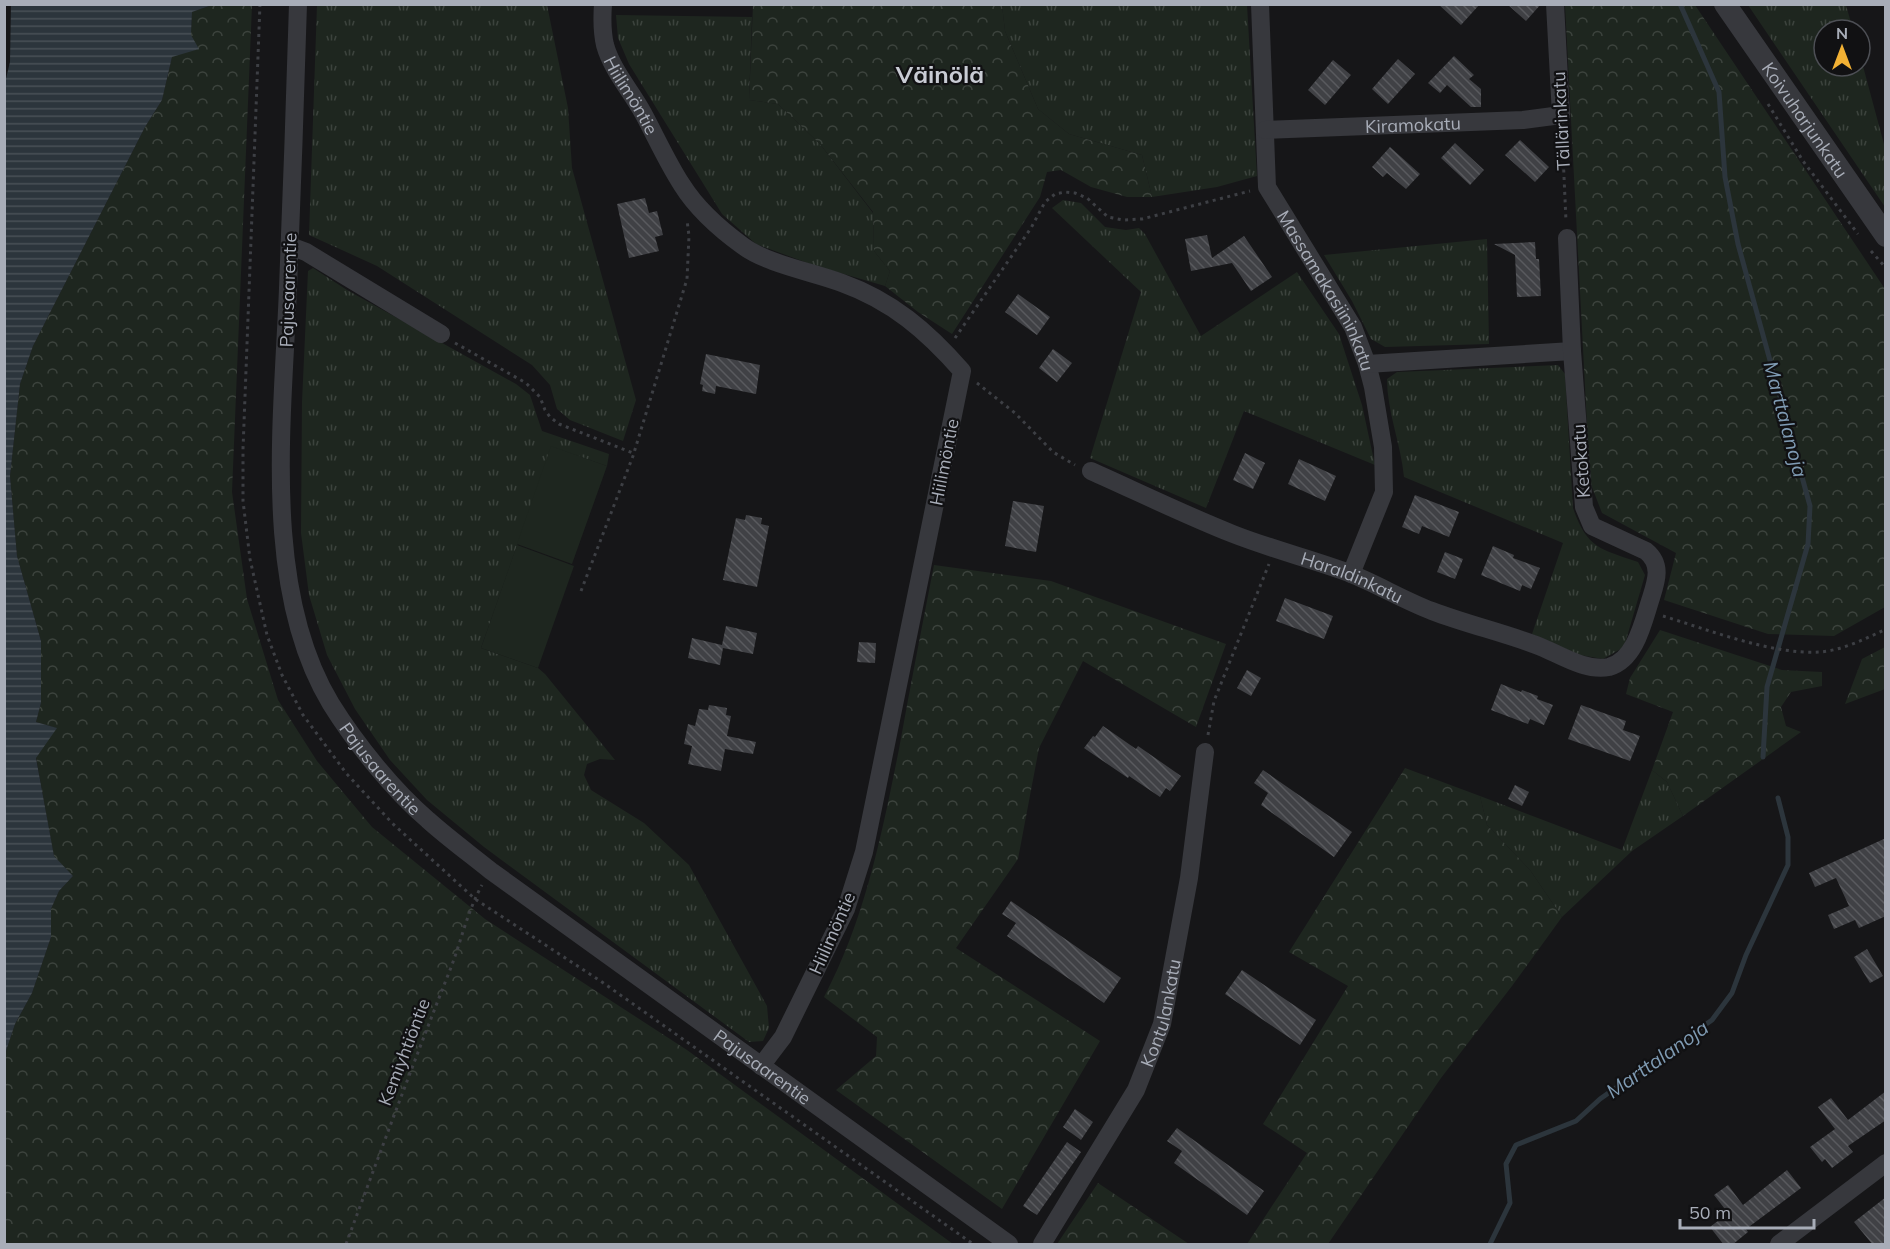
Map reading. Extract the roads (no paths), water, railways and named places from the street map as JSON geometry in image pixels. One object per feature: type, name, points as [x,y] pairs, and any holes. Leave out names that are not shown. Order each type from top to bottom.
[{"type":"street","name":"Pajusaarentie","points":[[298,4],[281,456],[282,532],[291,602],[308,654],[331,704],[373,762],[426,819],[491,871],[1009,1245]]},
{"type":"street","name":"Hiilimöntie","points":[[603,4],[603,34],[611,60],[682,185],[702,210],[744,247],[757,255],[842,282],[862,291],[920,327],[962,370],[864,852],[846,909],[783,1037],[761,1066]]},
{"type":"street","name":"Massamakasiininkatu","points":[[1260,4],[1267,187],[1353,327],[1373,387],[1383,447],[1385,483],[1382,500],[1351,574]]},
{"type":"street","name":"Tällärinkatu","points":[[1555,4],[1561,115]]},
{"type":"street","name":"Koivuharjunkatu","points":[[1725,4],[1886,236]]},
{"type":"street","name":"Kiramokatu","points":[[1265,130],[1523,120],[1561,115]]},
{"type":"street","name":"Ketokatu","points":[[1567,238],[1572,351],[1584,507],[1592,526],[1638,546],[1651,555],[1657,567],[1657,582],[1629,654],[1616,664]]},
{"type":"street","points":[[290,246],[306,252],[441,334]]},
{"type":"street","points":[[1367,364],[1572,351]]},
{"type":"street","name":"Haraldinkatu","points":[[1091,471],[1225,530],[1351,574],[1423,608],[1460,622],[1532,643],[1584,665],[1598,668],[1616,664]]},
{"type":"street","name":"Kontulankatu","points":[[1042,1245],[1136,1090],[1161,1024],[1189,878],[1205,752]]},
{"type":"street","points":[[1779,1245],[1886,1162]]},
{"type":"waterway","name":"Marttalanoja","points":[[1680,4],[1719,92],[1725,177],[1738,244],[1810,506],[1808,544],[1767,687],[1763,757]]},
{"type":"waterway","name":"Marttalanoja","points":[[1490,1244],[1510,1203],[1506,1164],[1516,1145],[1576,1121],[1600,1099],[1712,1020],[1732,993],[1746,955],[1788,865],[1788,837],[1778,798]]},
{"type":"district","name":"Väinölä","points":[[940,74]]}]
